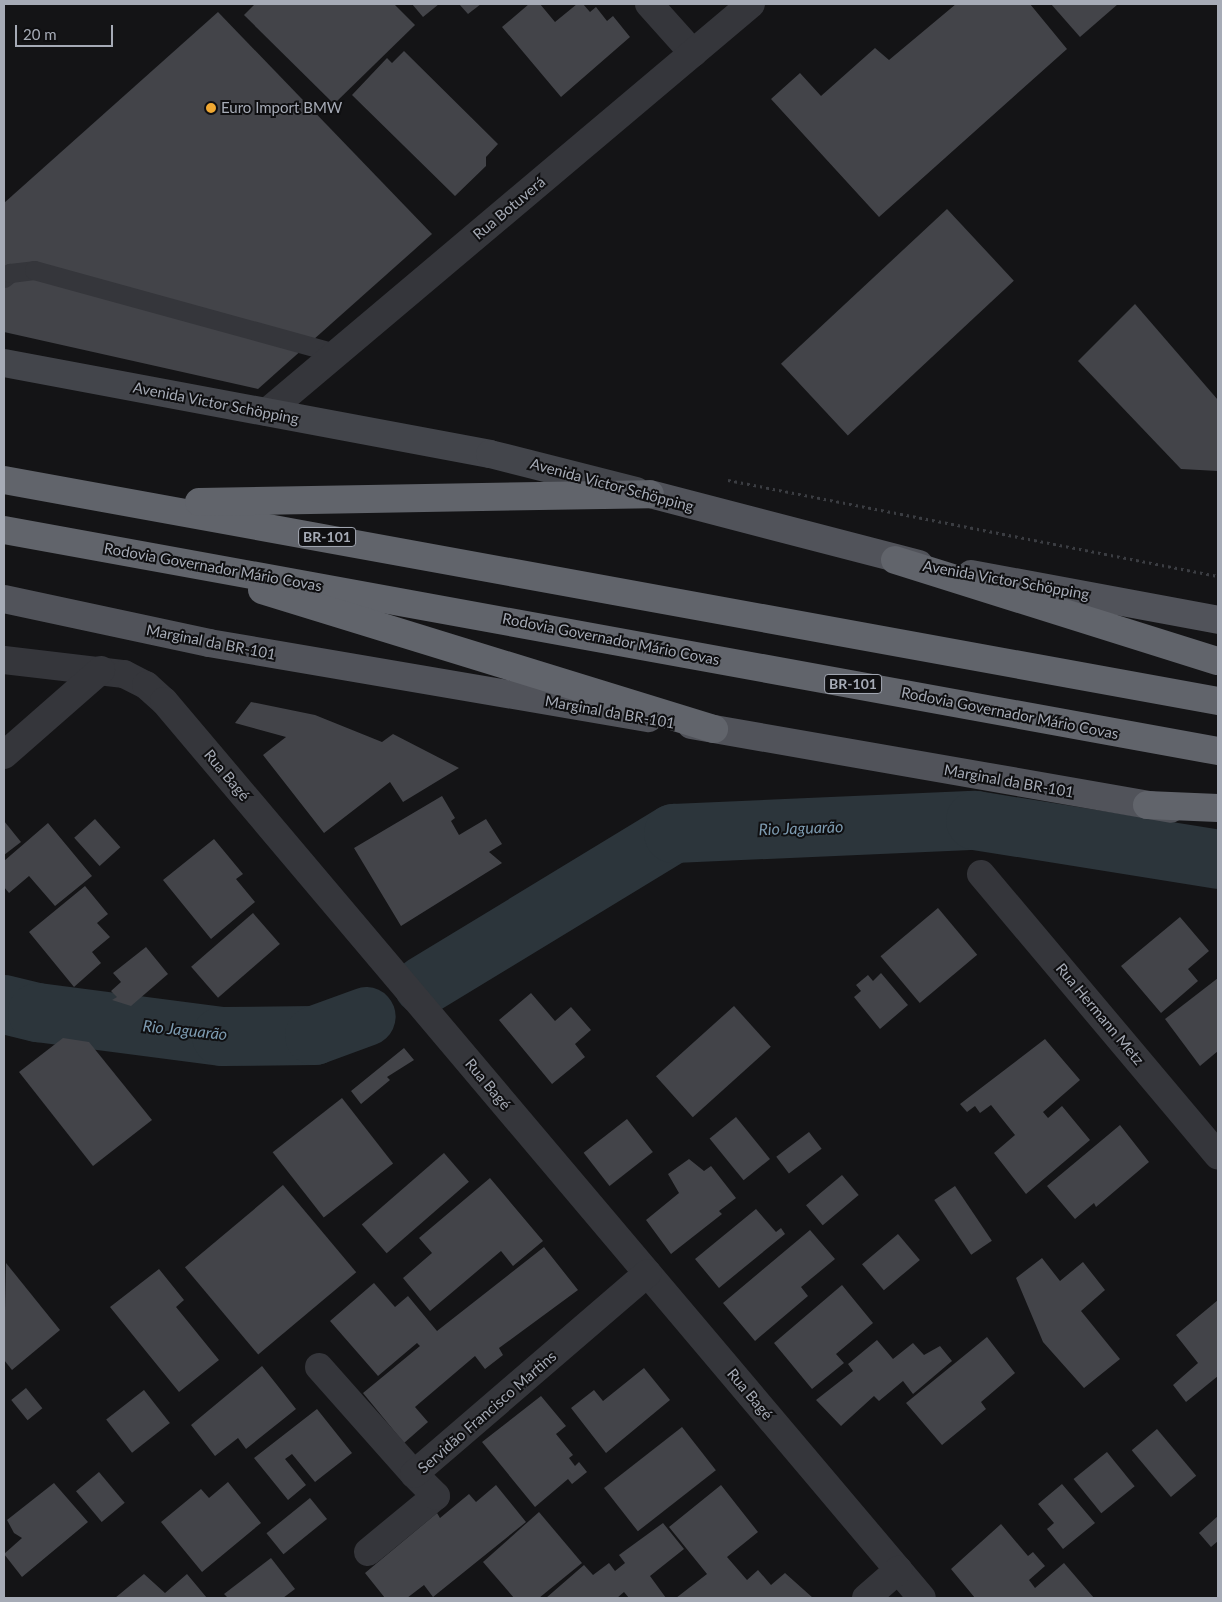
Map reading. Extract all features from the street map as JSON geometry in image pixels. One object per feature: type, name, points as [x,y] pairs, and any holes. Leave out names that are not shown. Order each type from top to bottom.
[{"type":"highway","name":"BR-101","points":[[4,480],[1218,701]]},
{"type":"highway","points":[[135,503],[650,494]]},
{"type":"highway","name":"Rodovia Governador Mário Covas","points":[[4,530],[1218,751]]},
{"type":"highway","points":[[146,555],[714,730]]},
{"type":"highway","points":[[895,560],[1218,661]]},
{"type":"highway","points":[[1147,805],[1218,808]]},
{"type":"main road","name":"Avenida Victor Schöpping","points":[[4,363],[490,454],[650,494],[895,560],[1218,620]]},
{"type":"main road","name":"Marginal da BR-101","points":[[4,599],[209,643],[1218,817]]},
{"type":"street","points":[[648,4],[693,53]]},
{"type":"street","name":"Rua Botuverá","points":[[267,412],[751,4]]},
{"type":"street","name":"Rua Bagé","points":[[4,660],[124,674],[146,685],[164,701],[922,1598]]},
{"type":"street","points":[[4,755],[101,670]]},
{"type":"street","name":"Rua Hermann Metz","points":[[981,874],[1218,1155]]},
{"type":"street","name":"Servidão Francisco Martins","points":[[368,1552],[436,1496],[414,1474],[648,1273]]},
{"type":"street","points":[[320,1368],[414,1474]]},
{"type":"street","points":[[866,1598],[898,1570]]},
{"type":"lane","points":[[4,278],[10,273],[34,270],[336,353]]},
{"type":"building","points":[[255,4],[394,4],[415,25],[334,104],[244,15]]},
{"type":"building","points":[[412,4],[439,4],[423,17]]},
{"type":"building","points":[[459,4],[481,4],[468,14]]},
{"type":"building","points":[[529,4],[540,4],[555,22],[577,4],[583,4],[590,12],[596,7],[607,21],[613,16],[630,37],[561,97],[502,27]]},
{"type":"building","points":[[956,4],[1030,4],[1067,49],[879,217],[771,99],[800,73],[821,96],[875,48],[889,60]]},
{"type":"building","points":[[1051,4],[1118,4],[1080,37]]},
{"type":"building","name":"Euro Import BMW","points":[[218,12],[432,234],[258,389],[4,332],[4,203]]},
{"type":"building","points":[[404,51],[498,144],[486,157],[486,166],[455,196],[352,95],[387,58],[392,63]]},
{"type":"building","points":[[947,209],[1014,281],[848,435],[781,364]]},
{"type":"building","points":[[1135,304],[1218,400],[1218,471],[1181,469],[1078,361]]},
{"type":"building","points":[[251,702],[315,715],[382,742],[393,734],[459,768],[403,802],[390,782],[324,833],[263,755],[286,737],[235,723]]},
{"type":"building","points":[[442,796],[455,818],[451,821],[459,835],[486,819],[502,844],[489,852],[502,863],[401,926],[354,848]]},
{"type":"building","points":[[95,819],[120,847],[100,866],[74,838]]},
{"type":"building","points":[[4,821],[21,842],[4,855]]},
{"type":"building","points":[[48,823],[92,876],[55,906],[29,876],[9,893],[4,887],[4,861]]},
{"type":"building","points":[[214,839],[243,874],[236,879],[255,902],[211,939],[163,880]]},
{"type":"building","points":[[85,886],[108,914],[97,923],[110,937],[92,952],[101,963],[74,987],[29,932]]},
{"type":"building","points":[[938,908],[977,955],[920,1003],[881,956]]},
{"type":"building","points":[[253,913],[280,944],[218,998],[191,967]]},
{"type":"building","points":[[1180,917],[1209,951],[1188,969],[1198,981],[1161,1013],[1121,966]]},
{"type":"building","points":[[146,947],[168,974],[131,1006],[112,1000],[117,997],[111,991],[121,982],[113,973]]},
{"type":"building","points":[[881,973],[908,1005],[880,1029],[854,997],[861,991],[856,985],[868,975],[873,981]]},
{"type":"building","points":[[1218,978],[1218,1051],[1200,1066],[1165,1019]]},
{"type":"building","points":[[531,993],[555,1021],[571,1007],[591,1030],[575,1044],[585,1057],[552,1084],[499,1020]]},
{"type":"building","points":[[734,1006],[771,1047],[693,1117],[656,1076]]},
{"type":"building","points":[[63,1038],[89,1042],[152,1120],[93,1166],[19,1072]]},
{"type":"building","points":[[1045,1039],[1080,1080],[1043,1112],[1048,1118],[1062,1106],[1090,1140],[1026,1194],[994,1153],[1015,1135],[991,1105],[980,1113],[975,1106],[967,1112],[960,1104]]},
{"type":"building","points":[[404,1048],[414,1060],[387,1077],[390,1080],[361,1104],[351,1091]]},
{"type":"building","points":[[342,1098],[393,1163],[324,1218],[273,1152]]},
{"type":"building","points":[[736,1117],[770,1159],[744,1180],[710,1138]]},
{"type":"building","points":[[627,1119],[653,1152],[610,1186],[584,1153]]},
{"type":"building","points":[[1120,1125],[1149,1162],[1096,1207],[1094,1203],[1075,1219],[1047,1186]]},
{"type":"building","points":[[809,1132],[822,1149],[789,1173],[776,1157]]},
{"type":"building","points":[[444,1153],[469,1182],[387,1253],[362,1225]]},
{"type":"building","points":[[689,1159],[704,1171],[711,1166],[736,1198],[719,1211],[722,1214],[671,1254],[646,1220],[679,1193],[668,1174]]},
{"type":"building","points":[[842,1175],[859,1195],[823,1225],[806,1205]]},
{"type":"building","points":[[490,1178],[543,1241],[513,1266],[501,1251],[430,1311],[403,1278],[432,1253],[419,1238]]},
{"type":"building","points":[[283,1185],[356,1272],[258,1355],[185,1267]]},
{"type":"building","points":[[955,1186],[992,1241],[971,1255],[934,1200]]},
{"type":"building","points":[[756,1209],[776,1232],[781,1228],[785,1234],[719,1288],[695,1259]]},
{"type":"building","points":[[810,1230],[835,1259],[801,1287],[808,1296],[755,1341],[723,1303]]},
{"type":"building","points":[[898,1234],[920,1260],[884,1290],[862,1264]]},
{"type":"building","points":[[544,1247],[578,1290],[499,1348],[503,1355],[485,1369],[475,1356],[415,1407],[428,1422],[404,1443],[363,1393],[420,1346],[417,1343],[378,1376],[330,1321],[374,1283],[395,1307],[408,1296],[437,1331]]},
{"type":"building","points":[[1042,1258],[1060,1281],[1083,1262],[1105,1290],[1081,1311],[1120,1359],[1084,1388],[1043,1342],[1016,1278]]},
{"type":"building","points":[[6,1263],[60,1330],[12,1370],[4,1360]]},
{"type":"building","points":[[159,1269],[184,1300],[176,1307],[219,1360],[179,1392],[110,1307]]},
{"type":"building","points":[[842,1285],[873,1323],[836,1354],[844,1363],[812,1389],[774,1343]]},
{"type":"building","points":[[1218,1300],[1218,1376],[1186,1402],[1173,1385],[1198,1363],[1176,1335]]},
{"type":"building","points":[[987,1337],[1015,1373],[981,1402],[986,1409],[942,1445],[906,1403]]},
{"type":"building","points":[[877,1340],[893,1359],[913,1343],[924,1355],[940,1346],[952,1361],[913,1394],[903,1381],[879,1401],[874,1396],[841,1426],[816,1400],[853,1371],[848,1364]]},
{"type":"building","points":[[262,1366],[296,1409],[246,1449],[238,1438],[215,1456],[191,1425]]},
{"type":"building","points":[[644,1368],[670,1400],[606,1453],[571,1408],[594,1390],[603,1401]]},
{"type":"building","points":[[26,1388],[42,1408],[28,1420],[11,1400]]},
{"type":"building","points":[[144,1390],[170,1423],[132,1453],[106,1420]]},
{"type":"building","points":[[541,1396],[566,1426],[556,1434],[573,1455],[569,1458],[575,1466],[579,1462],[587,1472],[572,1484],[568,1479],[535,1507],[482,1442]]},
{"type":"building","points":[[317,1409],[352,1453],[315,1482],[292,1454],[285,1459],[306,1485],[288,1500],[254,1458]]},
{"type":"building","points":[[682,1427],[716,1470],[638,1531],[604,1488]]},
{"type":"building","points":[[1157,1429],[1196,1476],[1171,1497],[1132,1450]]},
{"type":"building","points":[[1107,1452],[1135,1486],[1101,1513],[1074,1479]]},
{"type":"building","points":[[99,1472],[125,1503],[102,1522],[76,1491]]},
{"type":"building","points":[[228,1482],[261,1523],[202,1572],[161,1522],[201,1489],[209,1498]]},
{"type":"building","points":[[54,1483],[88,1522],[22,1577],[4,1554],[22,1538],[14,1533],[7,1520]]},
{"type":"building","points":[[1062,1484],[1095,1523],[1063,1549],[1047,1529],[1054,1523],[1038,1504]]},
{"type":"building","points":[[496,1485],[526,1522],[433,1597],[424,1585],[407,1598],[385,1598],[365,1573],[437,1513],[440,1518],[469,1494],[476,1502]]},
{"type":"building","points":[[721,1485],[758,1532],[727,1557],[747,1580],[758,1570],[771,1585],[785,1573],[813,1598],[676,1598],[707,1574],[669,1527]]},
{"type":"building","points":[[310,1498],[327,1519],[283,1554],[266,1533]]},
{"type":"building","points":[[539,1512],[582,1563],[539,1598],[514,1598],[483,1562]]},
{"type":"building","points":[[1218,1516],[1218,1541],[1211,1547],[1199,1533]]},
{"type":"building","points":[[663,1523],[684,1549],[650,1576],[666,1598],[629,1598],[624,1592],[617,1598],[546,1598],[584,1565],[593,1575],[609,1563],[615,1571],[625,1563],[619,1555]]},
{"type":"building","points":[[1001,1524],[1028,1556],[1033,1552],[1045,1566],[1029,1580],[1035,1588],[1064,1563],[1094,1598],[975,1598],[951,1569]]},
{"type":"building","points":[[271,1558],[295,1589],[283,1598],[228,1598],[224,1594]]},
{"type":"building","points":[[144,1574],[165,1593],[187,1574],[207,1598],[115,1598]]},
{"type":"waterway","name":"Rio Jaguarão","points":[[423,985],[673,833],[975,820],[1218,859]]},
{"type":"waterway","name":"Rio Jaguarão","points":[[4,1004],[37,1012],[221,1036],[314,1035],[366,1016]]},
{"type":"place","name":"Euro Import BMW","points":[[211,108]]}]
